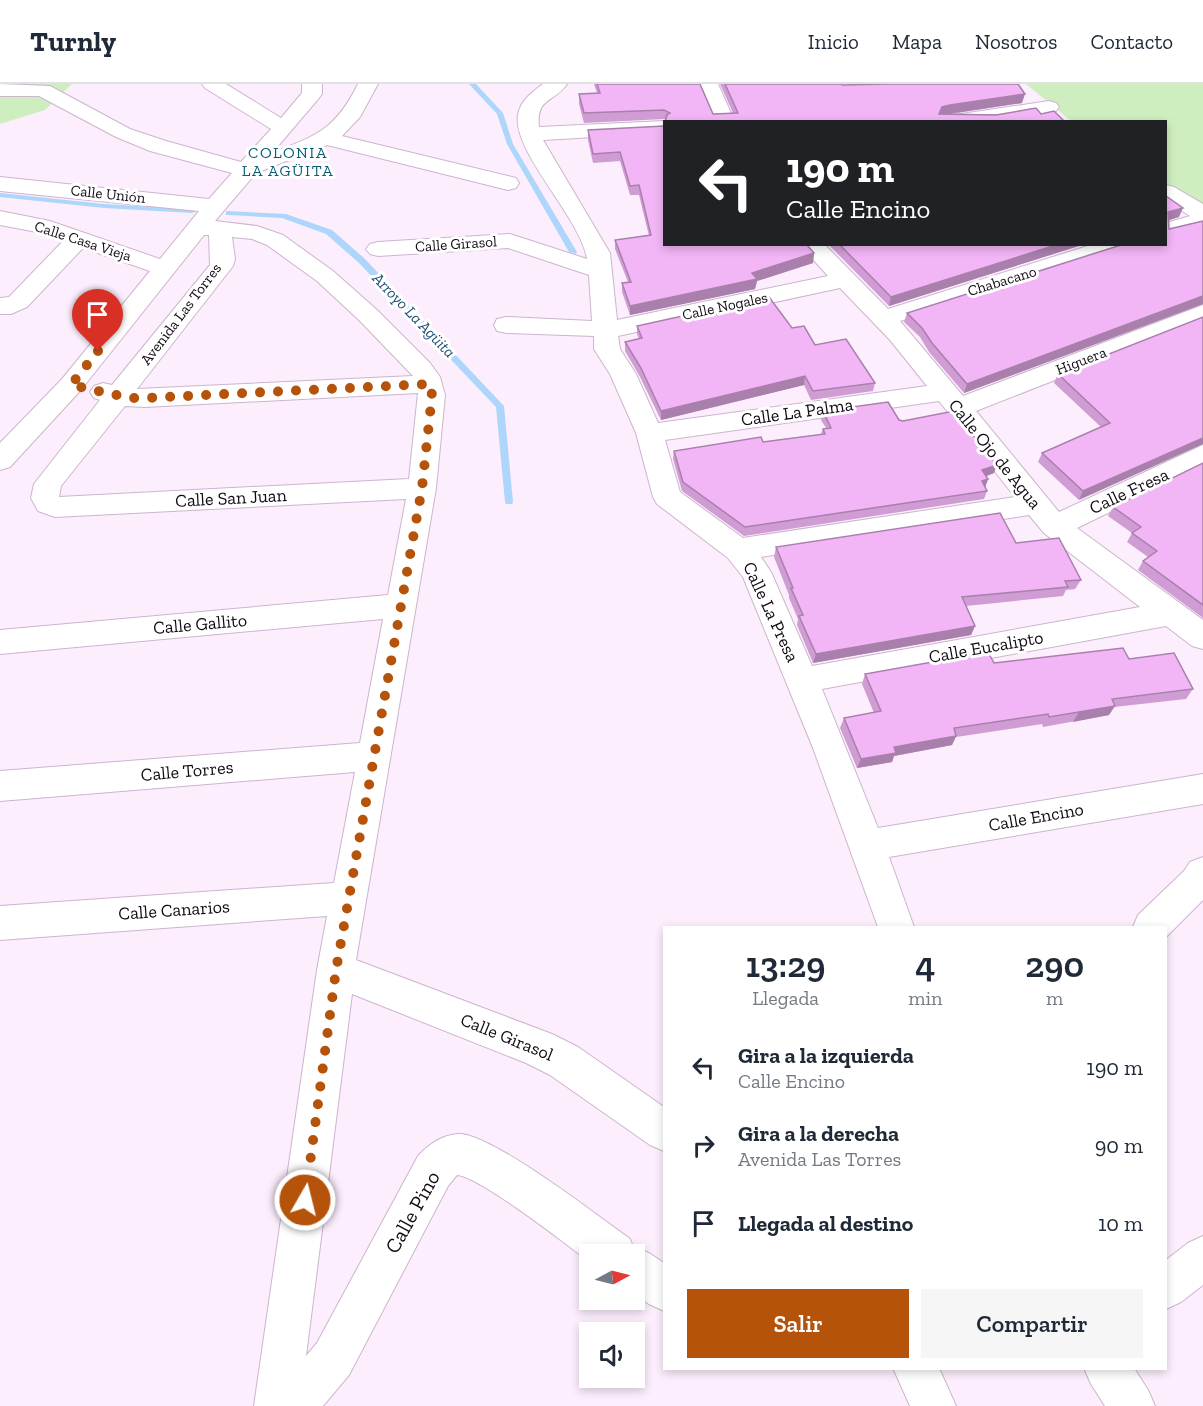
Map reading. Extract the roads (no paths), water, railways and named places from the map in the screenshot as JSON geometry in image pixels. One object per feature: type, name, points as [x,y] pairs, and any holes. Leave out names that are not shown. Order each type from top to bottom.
[{"type":"street","points":[[212,84],[283,128]]},
{"type":"street","points":[[0,460],[71,385],[165,268],[211,221],[246,170],[312,93],[312,84]]},
{"type":"street","points":[[0,90],[42,90],[123,133],[158,146],[246,170],[324,138],[340,128],[352,113],[368,84]]},
{"type":"street","points":[[557,84],[533,101],[527,119],[529,134],[663,127]]},
{"type":"street","points":[[708,84],[724,120]]},
{"type":"street","points":[[1028,88],[1064,120]]},
{"type":"street","points":[[961,120],[1049,107]]},
{"type":"street","name":"Calle La Presa","points":[[529,134],[590,236],[597,253],[601,271],[607,349],[622,374],[649,433],[667,497],[738,550],[756,572],[803,680],[868,845],[896,926]]},
{"type":"street","points":[[324,138],[508,183]]},
{"type":"street","name":"Calle Unión","points":[[0,184],[211,221],[258,233],[275,240],[325,276],[368,315],[414,362],[430,384]]},
{"type":"street","points":[[1167,193],[1203,214]]},
{"type":"street","name":"Calle Casa Vieja","points":[[0,218],[42,226],[77,240],[165,268]]},
{"type":"street","points":[[1167,230],[1203,219]]},
{"type":"street","name":"Avenida Las Torres","points":[[45,498],[48,484],[221,266],[223,259],[211,221]]},
{"type":"street","points":[[5,306],[18,302],[77,240]]},
{"type":"street","name":"Calle Girasol","points":[[378,249],[510,241],[601,271]]},
{"type":"street","name":"Calle Ojo de Agua","points":[[812,246],[884,318],[1054,526],[1203,637]]},
{"type":"street","name":"Chabacano","points":[[884,318],[1114,246]]},
{"type":"street","name":"Calle Nogales","points":[[506,325],[631,327],[845,280]]},
{"type":"street","name":"Higuera","points":[[952,400],[1203,313]]},
{"type":"street","points":[[71,385],[118,396],[145,398],[430,384],[432,402],[422,488],[336,970],[277,1406]]},
{"type":"street","name":"Calle La Palma","points":[[649,433],[952,400]]},
{"type":"street","name":"Calle Fresa","points":[[1054,526],[1184,466],[1203,454]]},
{"type":"street","name":"Calle San Juan","points":[[45,498],[48,504],[55,507],[422,488]]},
{"type":"street","points":[[738,550],[1034,504]]},
{"type":"street","name":"Calle Gallito","points":[[0,642],[400,606]]},
{"type":"street","name":"Calle Eucalipto","points":[[803,680],[1170,613]]},
{"type":"street","name":"Calle Torres","points":[[0,786],[373,756]]},
{"type":"street","name":"Calle Encino","points":[[868,845],[1203,789]]},
{"type":"street","points":[[1152,926],[1201,881]]},
{"type":"street","name":"Calle Canarios","points":[[0,923],[349,898]]},
{"type":"street","name":"Calle Girasol","points":[[336,970],[538,1048],[564,1061],[663,1130]]},
{"type":"street","name":"Calle Pino","points":[[293,1406],[333,1359],[433,1171],[441,1161],[452,1155],[464,1155],[475,1159],[520,1186],[601,1244]]},
{"type":"street","points":[[1167,1286],[1203,1258]]},
{"type":"street","points":[[645,1276],[663,1288]]},
{"type":"street","points":[[917,1370],[933,1406]]},
{"type":"street","points":[[1108,1370],[1132,1406]]},
{"type":"waterway","name":"Arroyo La Agüita","points":[[472,84],[500,113],[510,144],[573,252]]},
{"type":"waterway","name":"Arroyo La Agüita","points":[[0,195],[104,206],[192,211]]},
{"type":"waterway","name":"Arroyo La Agüita","points":[[229,213],[283,216],[329,232],[362,261],[500,406],[509,502]]},
{"type":"district","name":"COLONIA LA AGÜITA","points":[[288,161]]}]
